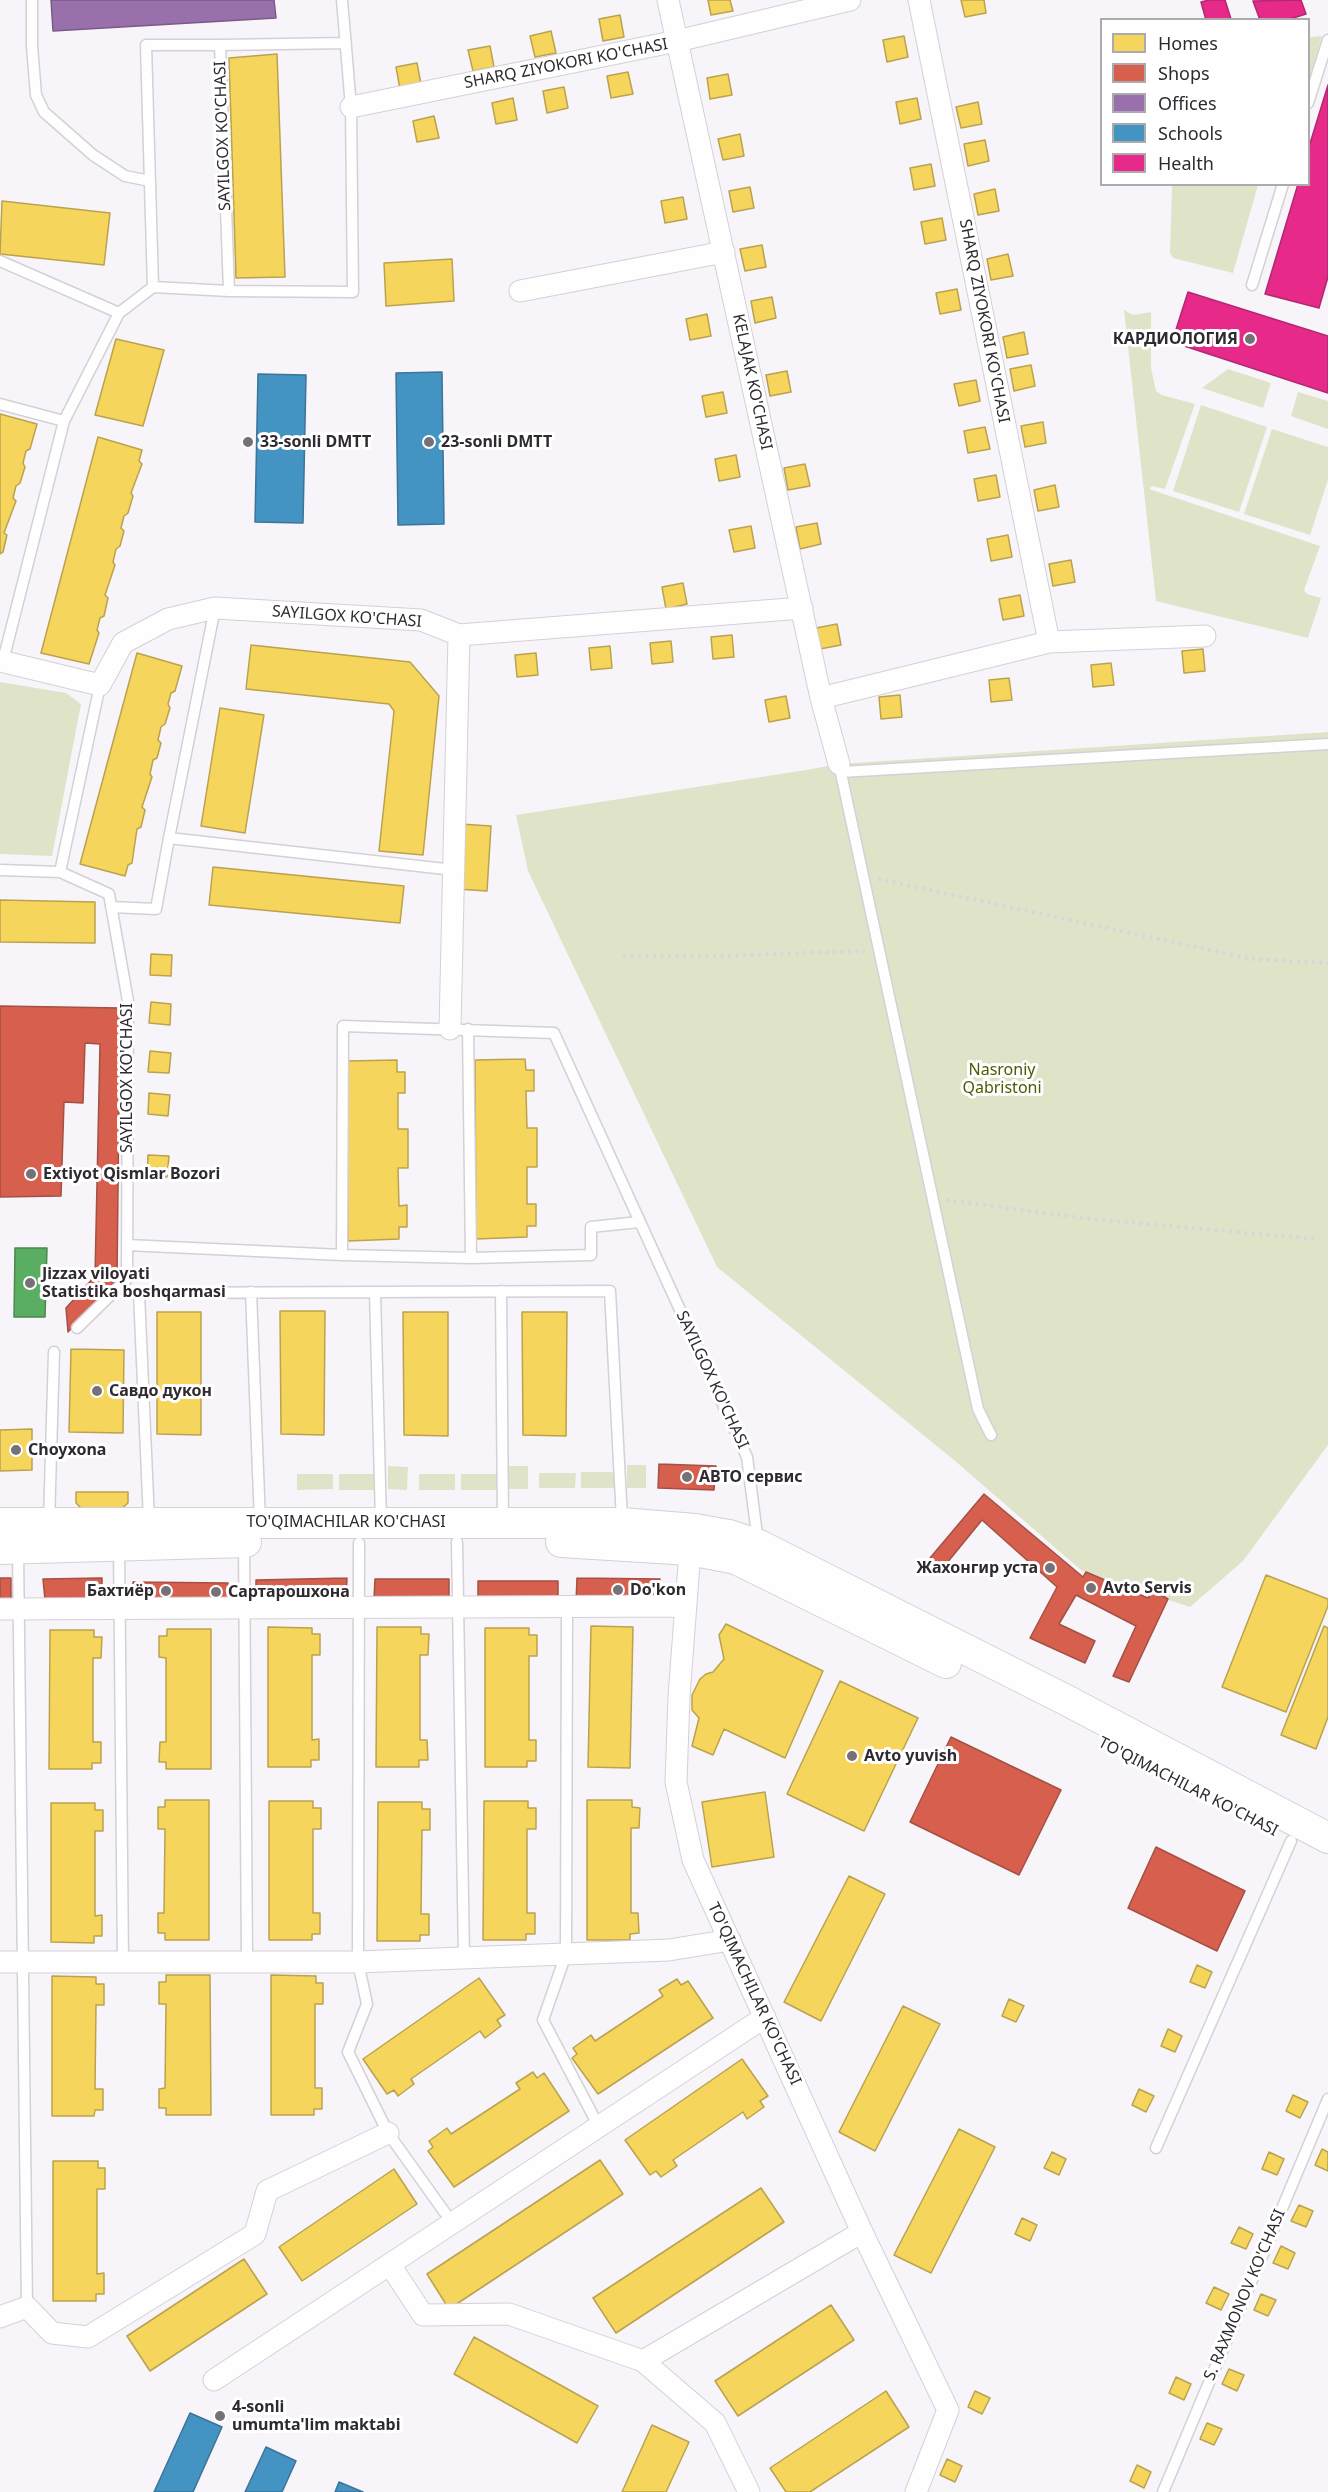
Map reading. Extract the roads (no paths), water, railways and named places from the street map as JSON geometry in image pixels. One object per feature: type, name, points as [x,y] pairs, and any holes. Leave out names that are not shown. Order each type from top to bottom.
[{"type":"main road","name":"TO'QIMACHILAR KO'CHASI","points":[[0,1523],[148,1522],[359,1543],[569,1542],[691,1539],[729,1535],[759,1545],[1066,1700],[1328,1838]]},
{"type":"main road","name":"TO'QIMACHILAR KO'CHASI","points":[[9,1549],[119,1546],[252,1532],[381,1523],[622,1523],[691,1539],[721,1555],[748,1564],[1022,1701],[1328,1859]]},
{"type":"street","name":"KELAJAK KO'CHASI","points":[[668,0],[821,698],[840,768]]},
{"type":"street","name":"SHARQ ZIYOKORI KO'CHASI","points":[[351,107],[677,41],[850,0]]},
{"type":"street","name":"SHARQ ZIYOKORI KO'CHASI","points":[[919,0],[1049,642]]},
{"type":"street","points":[[520,291],[723,252]]},
{"type":"street","name":"SAYILGOX KO'CHASI","points":[[99,685],[123,643],[168,619],[215,608],[421,620],[459,635],[802,608]]},
{"type":"street","points":[[459,635],[454,870],[459,1029]]},
{"type":"street","points":[[821,698],[1049,642],[1205,636]]},
{"type":"street","points":[[1,661],[99,685]]},
{"type":"street","name":"TO'QIMACHILAR KO'CHASI","points":[[691,1539],[675,1782],[693,1860],[862,2232],[948,2410],[915,2492]]},
{"type":"street","points":[[9,1609],[686,1606]]},
{"type":"street","points":[[0,1962],[358,1962],[669,1950],[730,1940]]},
{"type":"street","points":[[214,2380],[765,2017]]},
{"type":"street","points":[[0,2316],[27,2307],[52,2333],[88,2337],[255,2234],[267,2191],[388,2133]]},
{"type":"street","points":[[643,2361],[862,2232]]},
{"type":"street","points":[[390,2265],[423,2315],[509,2314],[643,2361],[715,2423],[749,2492]]},
{"type":"lane","points":[[32,0],[32,46],[36,95],[44,112],[109,166],[125,176],[150,181]]},
{"type":"lane","points":[[1,661],[64,421],[119,313],[153,287],[229,291],[353,292],[351,107],[342,0]]},
{"type":"lane","points":[[1310,97],[1328,40]]},
{"type":"lane","points":[[220,45],[346,43]]},
{"type":"lane","name":"SAYILGOX KO'CHASI","points":[[153,287],[146,45],[220,45],[229,291]]},
{"type":"lane","points":[[1252,285],[1282,186]]},
{"type":"lane","points":[[0,261],[119,313]]},
{"type":"lane","points":[[0,404],[64,421]]},
{"type":"lane","points":[[0,870],[60,872],[109,894],[111,907],[156,909],[215,608]]},
{"type":"lane","name":"SAYILGOX KO'CHASI","points":[[60,872],[99,685]]},
{"type":"lane","points":[[991,1435],[978,1409],[840,768],[1328,744]]},
{"type":"lane","points":[[169,838],[454,870]]},
{"type":"lane","name":"SAYILGOX KO'CHASI","points":[[77,1328],[127,1279],[128,1001],[111,907]]},
{"type":"lane","name":"SAYILGOX KO'CHASI","points":[[342,1256],[343,1026],[554,1034],[747,1457],[759,1545]]},
{"type":"lane","points":[[459,1029],[471,1258]]},
{"type":"lane","points":[[127,1245],[342,1256],[471,1258],[591,1255],[591,1227],[639,1222]]},
{"type":"lane","points":[[148,1522],[139,1293],[610,1290],[622,1523]]},
{"type":"lane","points":[[501,1291],[503,1523]]},
{"type":"lane","points":[[247,1962],[245,1608],[252,1532],[251,1292]]},
{"type":"lane","points":[[375,1292],[381,1523]]},
{"type":"lane","points":[[49,1522],[54,1352]]},
{"type":"lane","points":[[457,1542],[464,1958]]},
{"type":"lane","points":[[359,1543],[358,1962],[367,2004],[348,2052],[388,2133],[453,2224]]},
{"type":"lane","points":[[119,1546],[123,1962]]},
{"type":"lane","points":[[9,1549],[9,1609],[22,1962],[27,2307]]},
{"type":"lane","points":[[567,1606],[566,1954],[543,2020],[599,2127]]},
{"type":"lane","points":[[1156,2148],[1291,1841]]},
{"type":"lane","name":"S. RAXMONOV KO'CHASI","points":[[1163,2492],[1328,2099]]},
{"type":"place","name":"КАРДИОЛОГИЯ","points":[[1250,339]]},
{"type":"place","name":"33-sonli DMTT","points":[[248,442]]},
{"type":"place","name":"23-sonli DMTT","points":[[429,442]]},
{"type":"place","name":"Extiyot Qismlar Bozori","points":[[31,1174]]},
{"type":"place","name":"Jizzax viloyati Statistika boshqarmasi","points":[[30,1283]]},
{"type":"place","name":"Cавдо дукон","points":[[97,1391]]},
{"type":"place","name":"Choyxona","points":[[16,1450]]},
{"type":"place","name":"АВТО сервис","points":[[687,1477]]},
{"type":"place","name":"Жахонгир уста","points":[[1050,1568]]},
{"type":"place","name":"Avto Servis","points":[[1091,1588]]},
{"type":"place","name":"Do'kon","points":[[618,1590]]},
{"type":"place","name":"Бахтиёр","points":[[166,1591]]},
{"type":"place","name":"Сартарошхона","points":[[216,1592]]},
{"type":"place","name":"Avto yuvish","points":[[852,1756]]},
{"type":"place","name":"4-sonli umumta'lim maktabi","points":[[220,2416]]},
{"type":"park label","name":"Nasroniy Qabristoni","points":[[1002,1079]]}]
